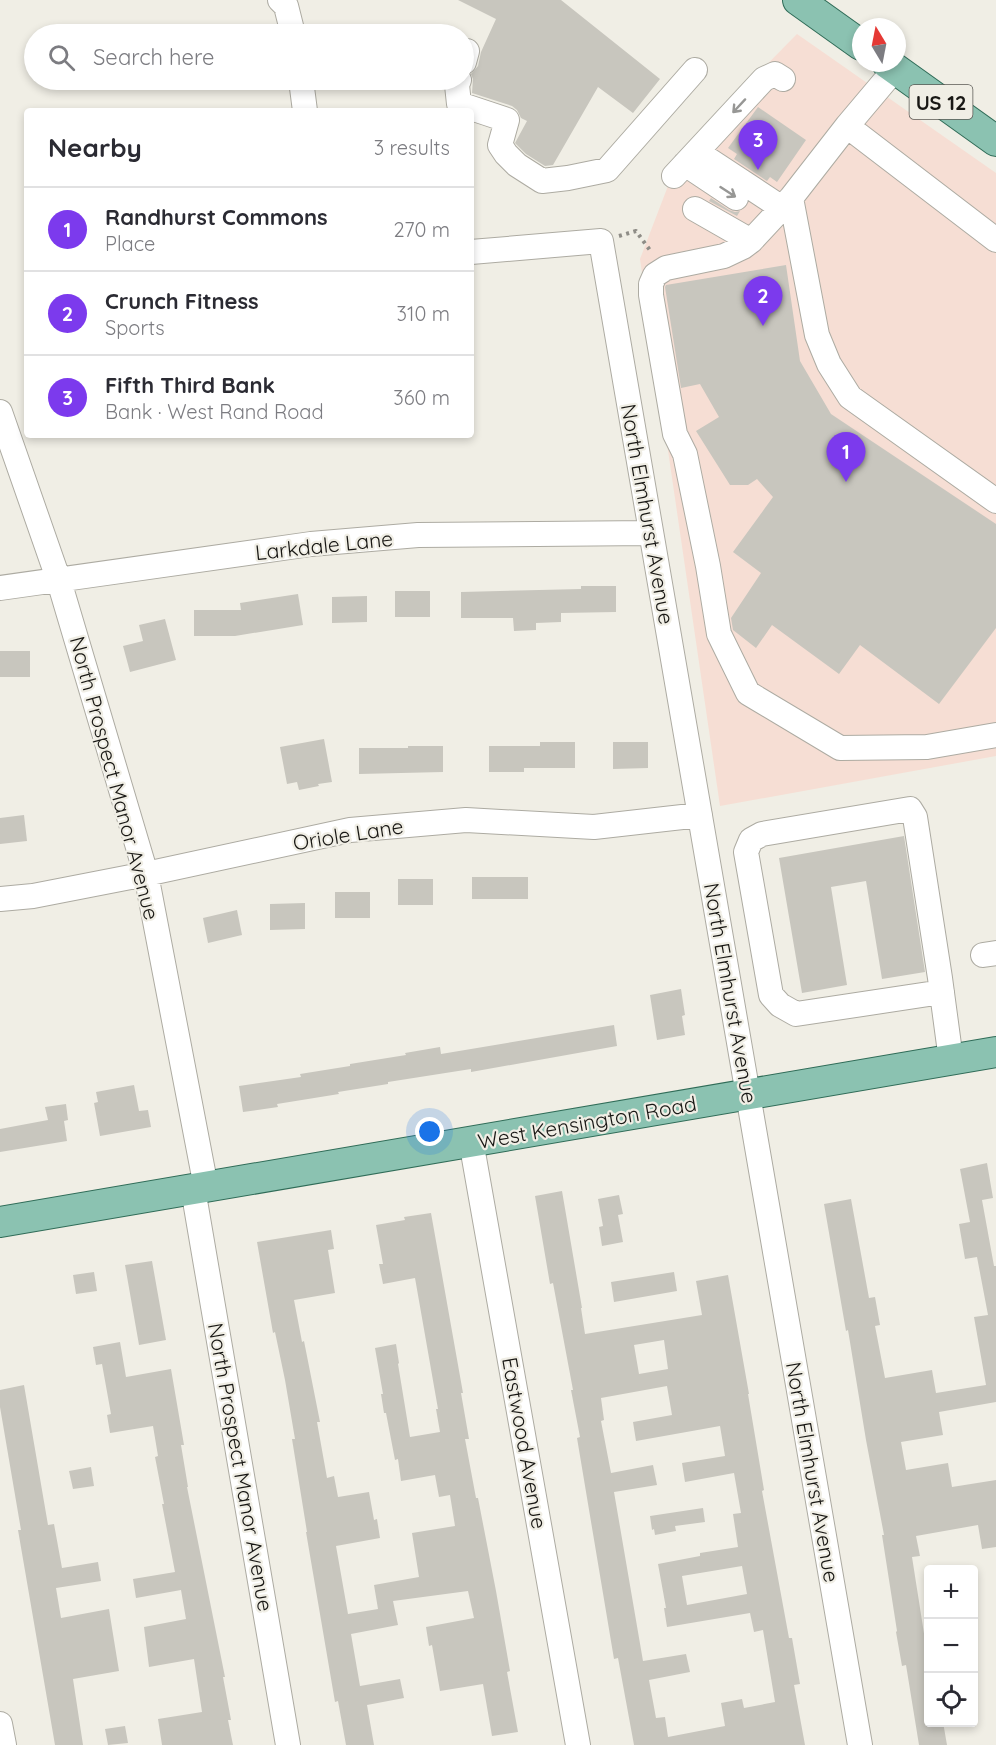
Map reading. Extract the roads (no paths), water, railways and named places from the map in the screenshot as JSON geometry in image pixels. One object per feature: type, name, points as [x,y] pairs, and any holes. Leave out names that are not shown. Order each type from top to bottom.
[{"type":"main road","points":[[803,1],[852,38]]},
{"type":"main road","name":"US 12","points":[[899,72],[996,141]]},
{"type":"main road","name":"West Kensington Road","points":[[0,1222],[996,1052]]},
{"type":"street","points":[[280,0],[286,6],[290,24]]},
{"type":"street","points":[[474,109],[507,120],[500,145],[517,165],[542,181],[568,178],[607,170],[696,70]]},
{"type":"street","points":[[887,72],[781,209],[751,241],[724,255],[664,269],[655,275],[651,284],[651,295],[675,434],[685,454],[708,566],[719,634],[748,693],[840,748],[927,747],[996,735]]},
{"type":"street","points":[[783,78],[774,74],[764,79],[685,164],[781,209],[818,335],[829,364],[850,397],[996,501]]},
{"type":"street","points":[[302,90],[305,108]]},
{"type":"street","points":[[457,90],[459,104],[471,108]]},
{"type":"street","points":[[847,126],[996,240]]},
{"type":"street","points":[[695,209],[751,241]]},
{"type":"street","name":"North Elmhurst Avenue","points":[[474,252],[601,241],[860,1745]]},
{"type":"street","name":"North Prospect Manor Avenue","points":[[0,412],[60,581],[146,874],[200,1188],[288,1745]]},
{"type":"street","name":"Larkdale Lane","points":[[0,588],[311,544],[418,535],[651,532]]},
{"type":"street","points":[[942,992],[796,1014],[780,1005],[771,994],[767,973],[746,852],[751,840],[762,834],[910,809],[915,817],[942,992],[951,1060]]},
{"type":"street","name":"Oriole Lane","points":[[0,899],[33,896],[146,874],[350,830],[466,820],[594,827],[700,815]]},
{"type":"street","name":"Eastwood Avenue","points":[[471,1142],[578,1745]]},
{"type":"street","points":[[0,1724],[4,1745]]},
{"type":"place","name":"Fifth Third Bank","points":[[758,170]]},
{"type":"place","name":"Crunch Fitness","points":[[763,326]]},
{"type":"place","name":"Randhurst Commons","points":[[846,482]]}]
